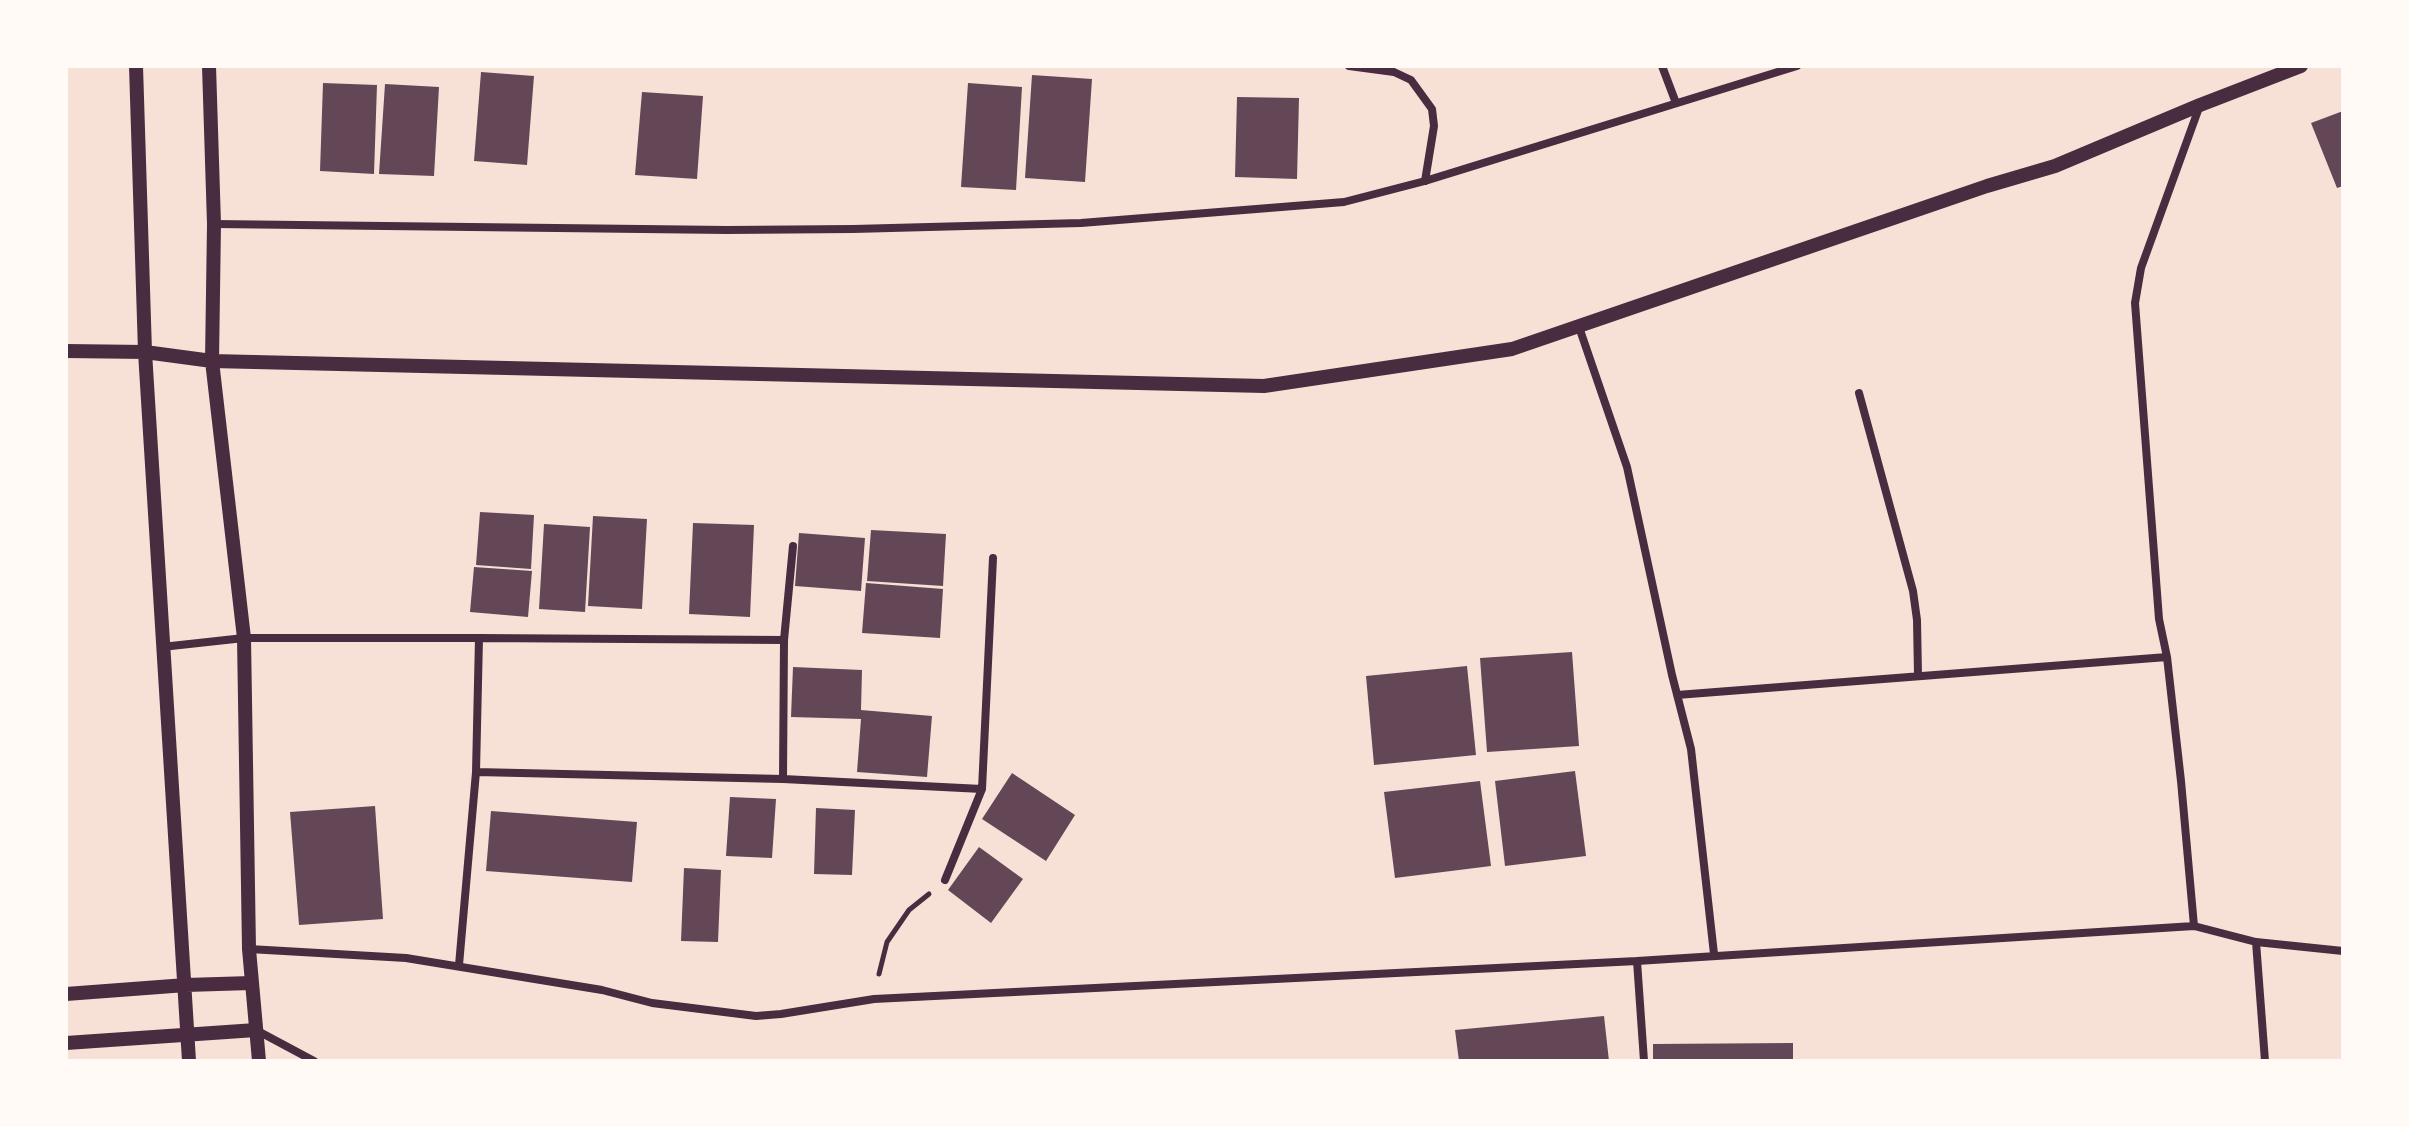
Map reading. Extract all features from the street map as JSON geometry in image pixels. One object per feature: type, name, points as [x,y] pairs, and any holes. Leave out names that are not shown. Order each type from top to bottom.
[{"type":"street","points":[[136,66],[145,352],[189,1061]]},
{"type":"street","points":[[209,66],[214,224],[212,361],[244,638],[249,949],[259,1061]]},
{"type":"street","points":[[1349,66],[1394,72],[1411,80],[1432,109],[1434,126],[1425,181]]},
{"type":"street","points":[[1662,66],[1676,103]]},
{"type":"street","points":[[214,224],[727,230],[1081,223],[1344,202],[1425,181],[1797,66]]},
{"type":"street","points":[[66,351],[145,352],[212,361],[1264,386],[1512,349],[1987,186],[2055,166],[2301,66]]},
{"type":"street","points":[[2194,926],[2167,657],[2159,619],[2135,303],[2141,268],[2200,105]]},
{"type":"street","points":[[1579,327],[1627,467],[1691,749],[1714,954]]},
{"type":"street","points":[[1859,393],[1913,591],[1918,676]]},
{"type":"street","points":[[783,779],[784,640],[793,546]]},
{"type":"street","points":[[945,880],[982,789],[993,558]]},
{"type":"street","points":[[162,647],[244,638],[784,640]]},
{"type":"street","points":[[459,965],[476,772],[479,638]]},
{"type":"street","points":[[1677,695],[2167,657]]},
{"type":"street","points":[[476,772],[783,779],[982,789]]},
{"type":"street","points":[[249,949],[406,958],[459,965],[602,990],[652,1003],[756,1016],[874,999],[1637,961],[2194,926],[2256,942],[2343,951]]},
{"type":"street","points":[[2256,942],[2265,1061]]},
{"type":"street","points":[[1637,961],[1644,1061]]},
{"type":"street","points":[[66,994],[251,983]]},
{"type":"street","points":[[66,1043],[256,1030],[314,1061]]},
{"type":"path","points":[[874,999],[887,942],[909,910],[945,880]]},
{"type":"building","points":[[481,72],[534,76],[527,165],[474,161]]},
{"type":"building","points":[[1032,75],[1092,79],[1085,182],[1025,178]]},
{"type":"building","points":[[323,83],[377,85],[374,174],[320,171]]},
{"type":"building","points":[[968,83],[1022,87],[1016,190],[961,187]]},
{"type":"building","points":[[385,84],[439,87],[434,176],[379,174]]},
{"type":"building","points":[[642,92],[703,96],[697,179],[635,175]]},
{"type":"building","points":[[1237,97],[1299,98],[1297,179],[1235,177]]},
{"type":"building","points":[[2343,111],[2343,186],[2337,188],[2311,123]]},
{"type":"building","points":[[480,512],[534,515],[531,569],[476,565]]},
{"type":"building","points":[[593,516],[647,519],[642,609],[588,606]]},
{"type":"building","points":[[693,523],[754,525],[750,617],[689,614]]},
{"type":"building","points":[[544,524],[590,527],[585,612],[539,609]]},
{"type":"building","points":[[871,530],[946,534],[943,586],[867,581]]},
{"type":"building","points":[[799,533],[865,538],[861,591],[795,586]]},
{"type":"building","points":[[474,567],[532,571],[528,617],[470,612]]},
{"type":"building","points":[[866,583],[943,589],[940,638],[862,633]]},
{"type":"building","points":[[1572,652],[1579,746],[1487,752],[1480,658]]},
{"type":"building","points":[[1467,666],[1476,755],[1374,765],[1366,676]]},
{"type":"building","points":[[793,667],[862,670],[861,710],[932,716],[927,777],[857,772],[861,719],[791,717]]},
{"type":"building","points":[[1575,771],[1586,856],[1505,866],[1495,781]]},
{"type":"building","points":[[1012,773],[1075,815],[1046,861],[982,819]]},
{"type":"building","points":[[1480,781],[1491,866],[1395,878],[1384,792]]},
{"type":"building","points":[[730,797],[776,799],[772,858],[726,856]]},
{"type":"building","points":[[375,806],[383,919],[299,925],[290,812]]},
{"type":"building","points":[[816,808],[855,810],[852,875],[814,874]]},
{"type":"building","points":[[491,811],[637,822],[632,882],[486,871]]},
{"type":"building","points":[[979,847],[1023,879],[991,923],[948,890]]},
{"type":"building","points":[[684,868],[721,870],[718,942],[681,941]]},
{"type":"building","points":[[1604,1016],[1609,1061],[1459,1061],[1455,1030]]},
{"type":"building","points":[[1793,1043],[1793,1061],[1653,1061],[1653,1044]]}]
